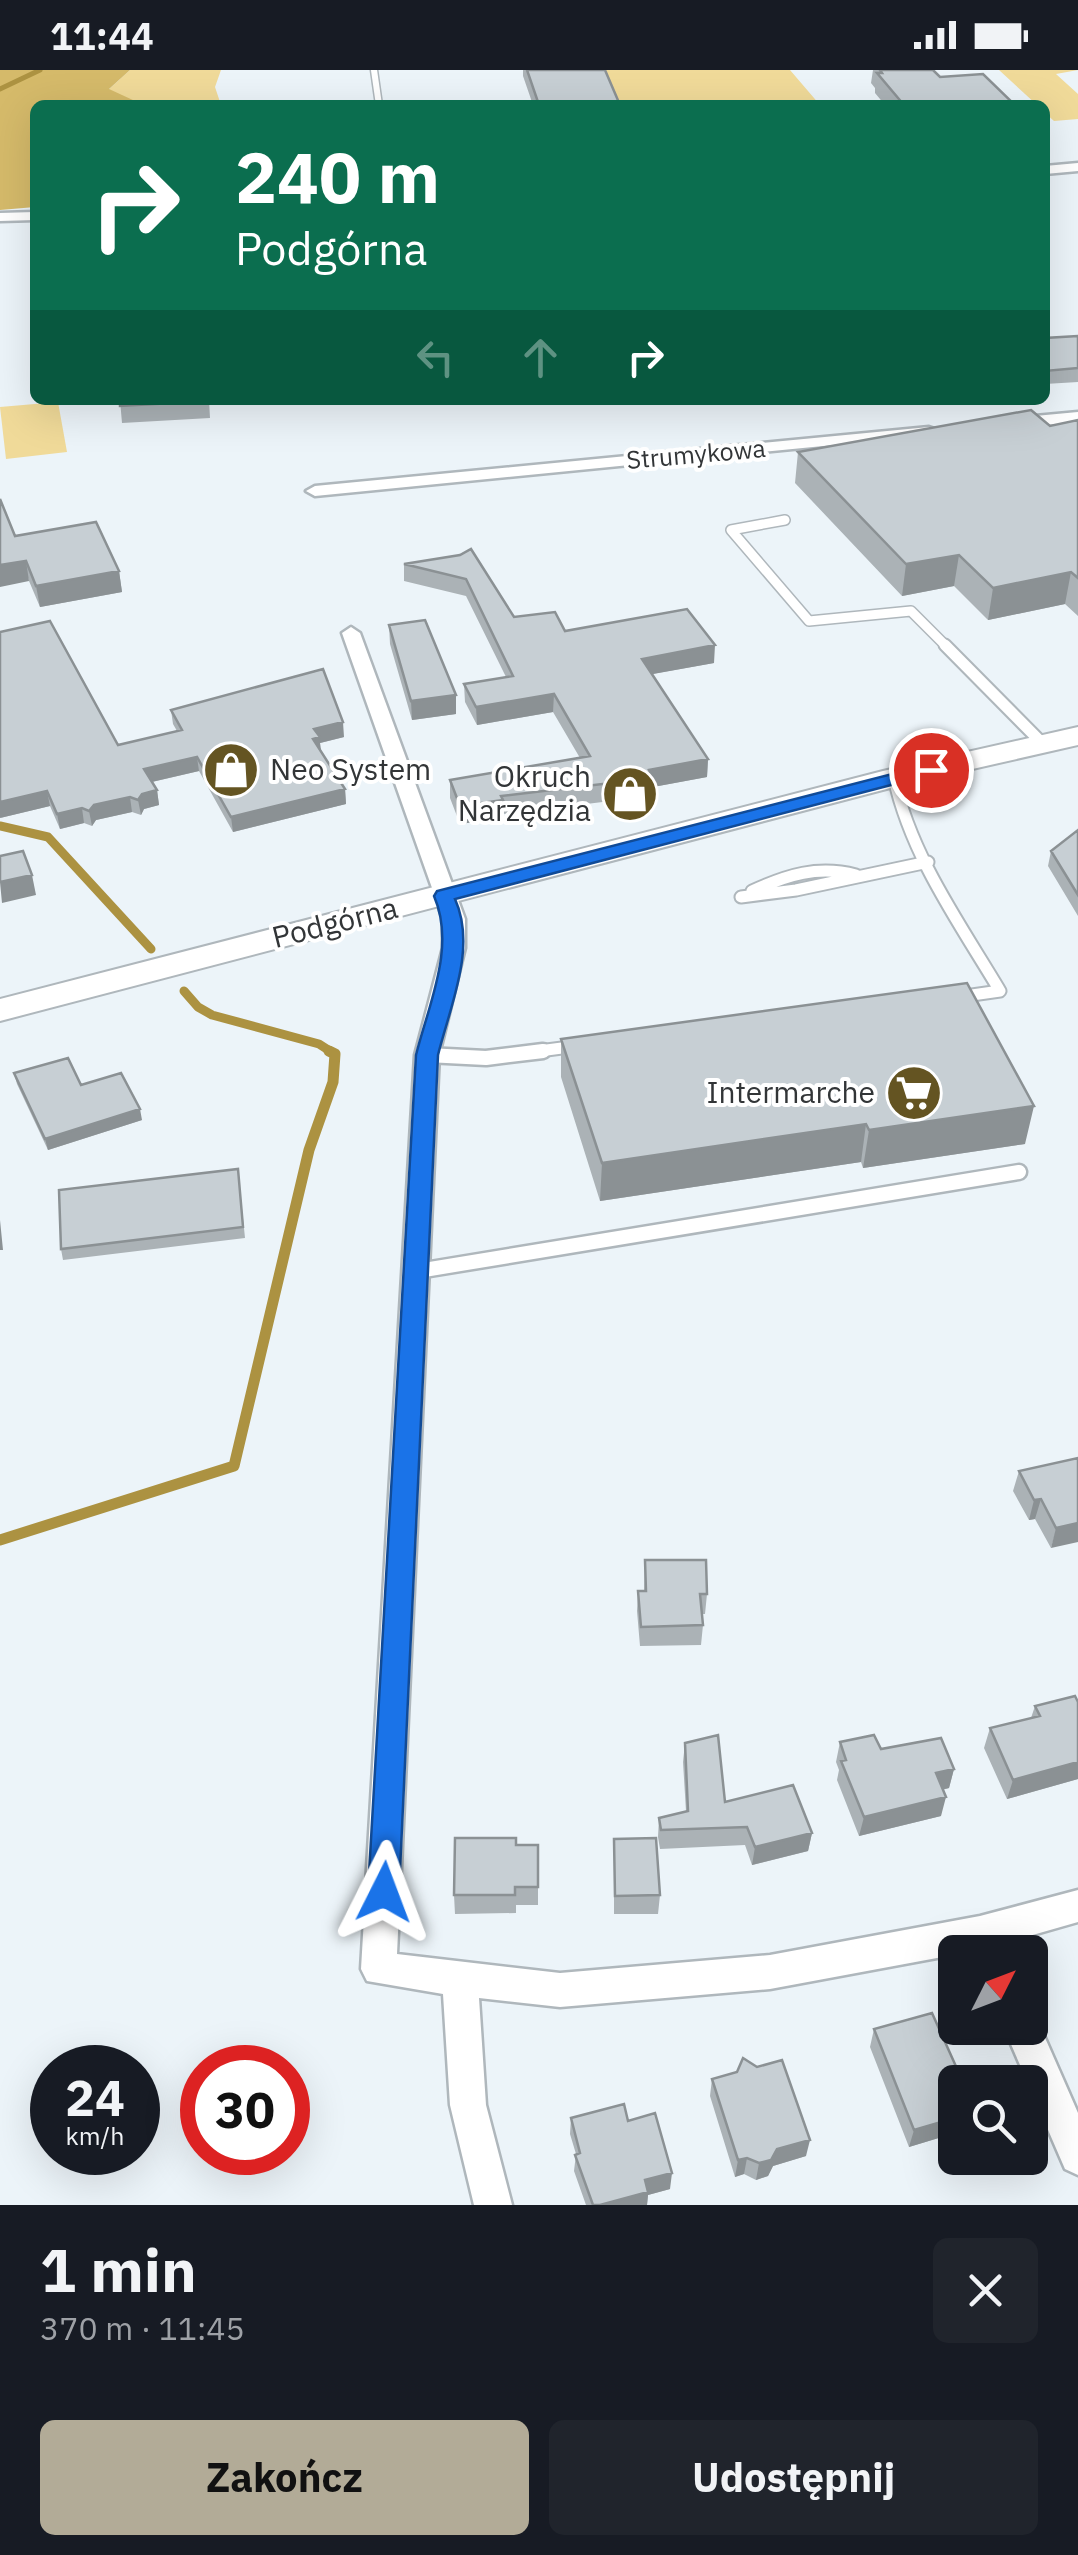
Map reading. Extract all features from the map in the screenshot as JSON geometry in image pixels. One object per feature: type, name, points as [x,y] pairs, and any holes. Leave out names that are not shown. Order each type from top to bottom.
[{"type":"main road","name":"Podgórna","points":[[0,1010],[894,778],[1078,736]]},
{"type":"street","points":[[1050,170],[1078,168]]},
{"type":"street","points":[[0,217],[30,216]]},
{"type":"street","points":[[1000,425],[1078,417]]},
{"type":"street","name":"Strumykowa","points":[[315,490],[941,430]]},
{"type":"street","points":[[351,634],[454,919],[454,948],[427,1055],[380,1969],[560,1990],[770,1972],[938,1949]]},
{"type":"street","points":[[1004,1935],[1078,1906]]},
{"type":"street","points":[[460,1978],[468,2105],[492,2205]]},
{"type":"street","points":[[1029,2045],[1078,2156]]},
{"type":"lane","points":[[374,70],[377,100]]},
{"type":"lane","points":[[785,520],[731,530],[810,622],[911,611],[1043,744]]},
{"type":"lane","points":[[894,778],[896,797],[942,892],[1000,992],[949,998]]},
{"type":"lane","points":[[741,897],[928,862]]},
{"type":"lane","points":[[427,1055],[486,1058],[595,1044]]},
{"type":"lane","points":[[418,1271],[1019,1172]]},
{"type":"shaded area","points":[[0,70],[130,70],[109,89],[133,100],[30,100],[30,207],[0,210]]},
{"type":"shaded area","points":[[130,70],[221,70],[215,87],[219,100],[130,100],[108,90]]},
{"type":"shaded area","points":[[602,70],[790,70],[816,100],[615,100]]},
{"type":"shaded area","points":[[999,70],[1078,70],[1056,74],[1078,94],[1078,119],[1054,121],[1050,117],[1050,100],[1032,100]]},
{"type":"shaded area","points":[[59,405],[67,452],[6,459],[0,407]]},
{"type":"building","points":[[527,70],[605,70],[618,100],[537,100]]},
{"type":"building","points":[[880,70],[933,70],[940,77],[983,74],[1010,100],[900,100],[877,73],[882,73]]},
{"type":"building","points":[[1078,336],[1078,368],[1050,371],[1050,338]]},
{"type":"building","points":[[1031,410],[1050,426],[1078,420],[1078,578],[1071,572],[993,588],[959,555],[906,564],[798,452]]},
{"type":"building","points":[[0,499],[15,536],[96,522],[119,571],[36,586],[26,561],[0,565]]},
{"type":"building","points":[[471,549],[514,617],[555,612],[565,631],[687,609],[715,645],[642,659],[708,759],[649,770],[653,778],[501,796],[503,800],[460,806],[450,780],[590,756],[554,694],[476,707],[464,684],[513,676],[466,579],[404,564],[460,555]]},
{"type":"building","points":[[425,620],[456,695],[411,701],[389,625]]},
{"type":"building","points":[[50,621],[118,745],[182,730],[171,710],[323,669],[343,722],[314,729],[320,737],[313,739],[345,789],[231,817],[197,757],[144,769],[157,790],[142,794],[138,800],[130,797],[94,805],[89,811],[82,808],[57,814],[47,791],[0,802],[0,632]]},
{"type":"building","points":[[1078,830],[1078,895],[1051,851]]},
{"type":"building","points":[[23,851],[32,875],[0,882],[0,856]]},
{"type":"building","points":[[967,983],[1034,1106],[869,1130],[866,1124],[602,1163],[561,1039]]},
{"type":"building","points":[[68,1058],[81,1085],[121,1073],[140,1109],[45,1139],[14,1073]]},
{"type":"building","points":[[238,1169],[243,1227],[61,1249],[59,1190]]},
{"type":"building","points":[[1078,1458],[1078,1523],[1056,1528],[1041,1499],[1034,1500],[1019,1471]]},
{"type":"building","points":[[645,1560],[706,1560],[707,1594],[700,1594],[703,1625],[641,1627],[638,1591],[646,1591]]},
{"type":"building","points":[[1075,1696],[1078,1762],[1013,1780],[990,1728],[1040,1716],[1035,1706]]},
{"type":"building","points":[[718,1735],[725,1802],[793,1785],[812,1833],[755,1847],[747,1827],[661,1830],[659,1818],[688,1811],[685,1743]]},
{"type":"building","points":[[874,1735],[881,1749],[941,1738],[954,1769],[936,1773],[946,1797],[864,1817],[841,1761],[846,1760],[840,1742]]},
{"type":"building","points":[[455,1838],[516,1838],[516,1845],[538,1845],[538,1887],[515,1887],[515,1895],[454,1895]]},
{"type":"building","points":[[656,1838],[660,1895],[615,1896],[614,1839]]},
{"type":"building","points":[[932,2013],[938,2026],[938,2045],[946,2045],[955,2065],[938,2065],[938,2123],[914,2130],[874,2029]]},
{"type":"building","points":[[743,2058],[757,2067],[782,2060],[810,2140],[777,2149],[771,2160],[759,2163],[747,2158],[738,2160],[712,2079],[737,2072]]},
{"type":"building","points":[[624,2104],[628,2121],[655,2113],[672,2173],[645,2180],[648,2192],[593,2205],[575,2155],[580,2153],[571,2118]]},
{"type":"waterway","points":[[0,89],[40,70]]},
{"type":"waterway","points":[[0,826],[48,837],[151,949]]},
{"type":"waterway","points":[[184,991],[198,1007],[212,1015],[319,1044],[333,1053]]},
{"type":"waterway","points":[[329,1051],[333,1053]]},
{"type":"waterway","points":[[0,1540],[234,1466],[309,1150],[333,1082],[333,1053]]},
{"type":"place","name":"Neo System","points":[[231,770]]},
{"type":"place","name":"Okruch Narzędzia","points":[[630,794]]},
{"type":"place","name":"Intermarche","points":[[914,1093]]},
{"type":"route","points":[[384,1892],[427,1055],[454,948],[454,919],[444,896],[931,770]]}]
